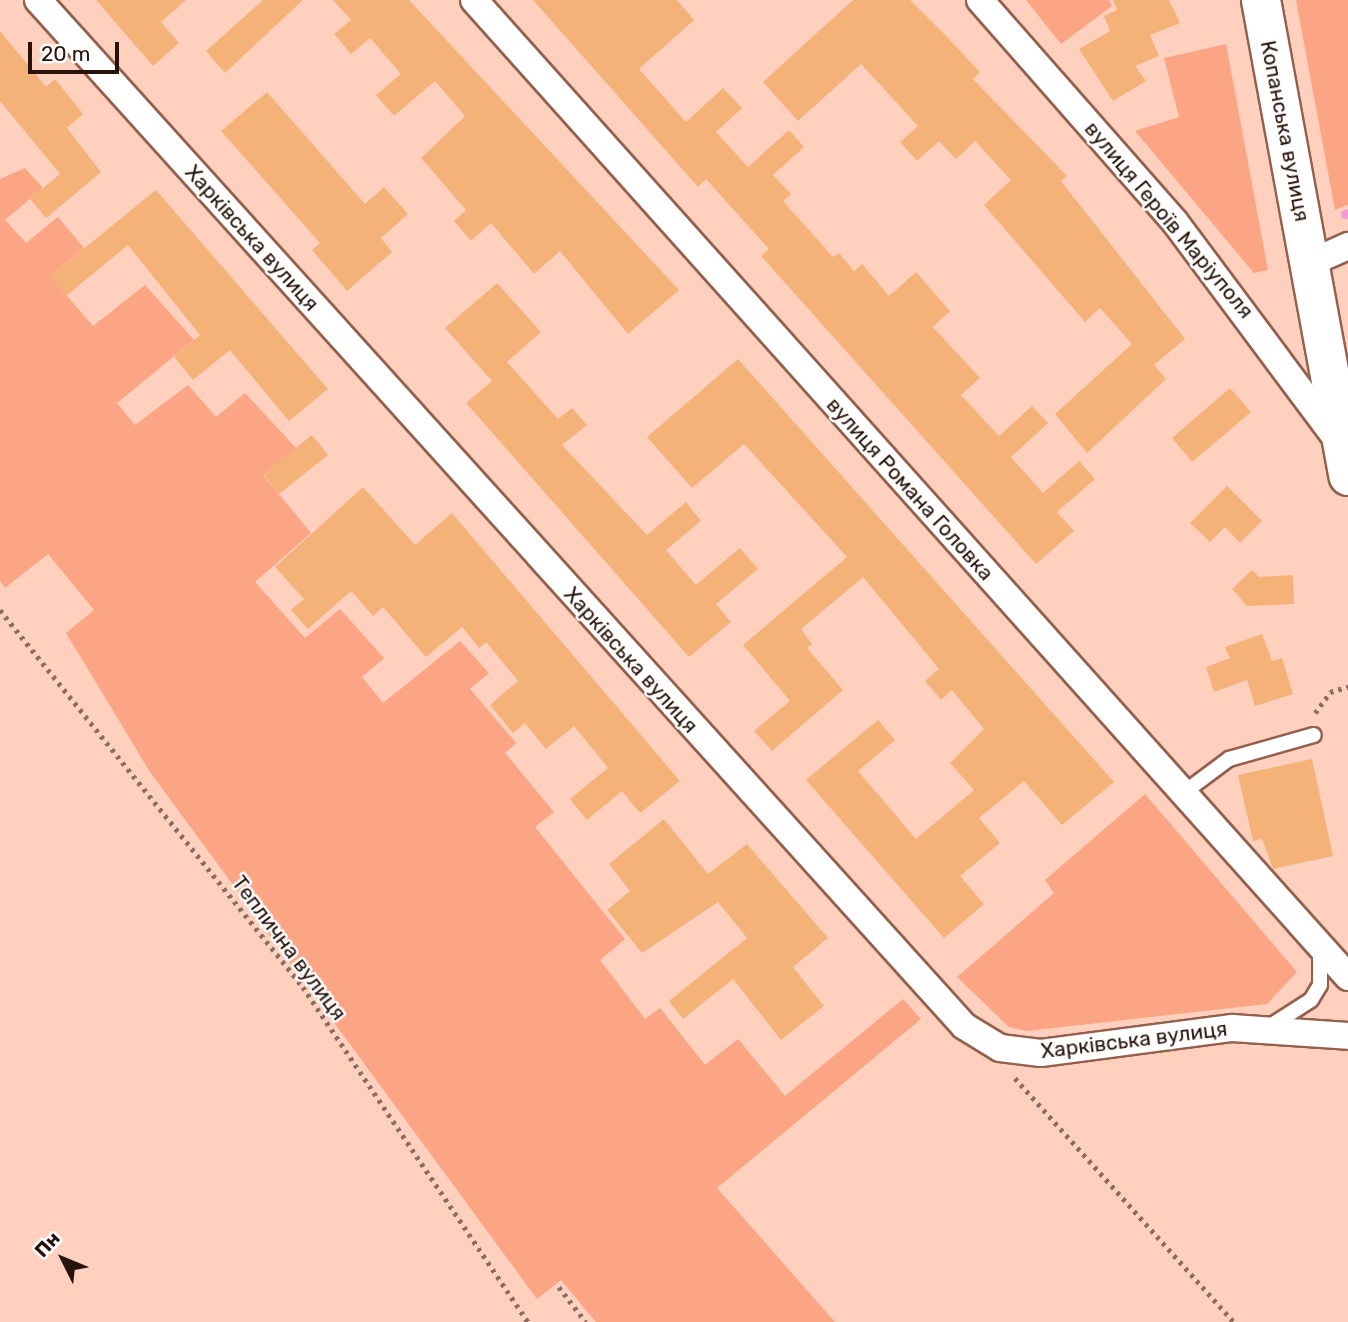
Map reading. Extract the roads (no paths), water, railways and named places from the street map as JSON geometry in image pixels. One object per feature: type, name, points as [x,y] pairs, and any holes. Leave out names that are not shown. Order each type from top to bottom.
[{"type":"highway","name":"Копанська вулиця","points":[[1261,0],[1346,463]]},
{"type":"street","name":"Харківська вулиця","points":[[38,0],[926,988],[964,1026],[1000,1048],[1041,1053],[1267,1027],[1348,1036]]},
{"type":"street","name":"вулиця Романа Головка","points":[[474,0],[1348,977]]},
{"type":"street","name":"вулиця Героїв Маріуполя","points":[[980,0],[1175,222],[1346,463]]},
{"type":"street","points":[[1310,263],[1348,246]]},
{"type":"lane","points":[[1182,794],[1229,759],[1314,735]]},
{"type":"lane","points":[[1267,1027],[1311,1000],[1323,967],[1318,945]]}]
